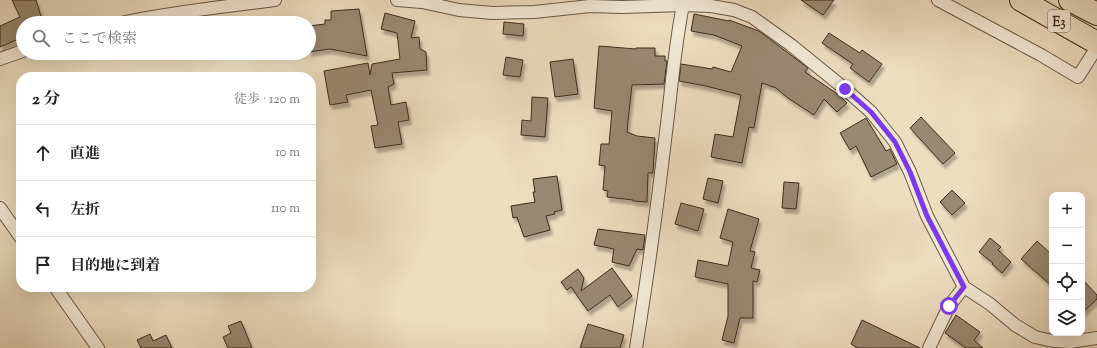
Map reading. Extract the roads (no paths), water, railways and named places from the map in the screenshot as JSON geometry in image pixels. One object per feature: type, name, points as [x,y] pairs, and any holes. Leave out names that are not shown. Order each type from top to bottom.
[{"type":"highway","name":"E3","points":[[1021,0],[1097,43]]},
{"type":"highway","name":"E3","points":[[1070,0],[1097,14]]},
{"type":"street","points":[[156,16],[275,0]]},
{"type":"street","points":[[397,0],[422,2],[459,10],[492,13],[534,12],[590,6],[622,7],[686,2],[734,10],[752,17],[791,45],[845,89],[871,112],[895,142],[910,172],[927,216],[964,287],[990,304],[1015,325],[1035,337],[1053,341],[1071,342],[1097,338]]},
{"type":"street","points":[[938,0],[1078,77],[1097,47]]},
{"type":"street","points":[[636,348],[653,236],[677,33],[686,2]]},
{"type":"street","points":[[0,59],[16,53]]},
{"type":"street","points":[[0,208],[16,231]]},
{"type":"street","points":[[929,348],[949,306],[964,287]]},
{"type":"street","points":[[59,292],[98,348]]}]
